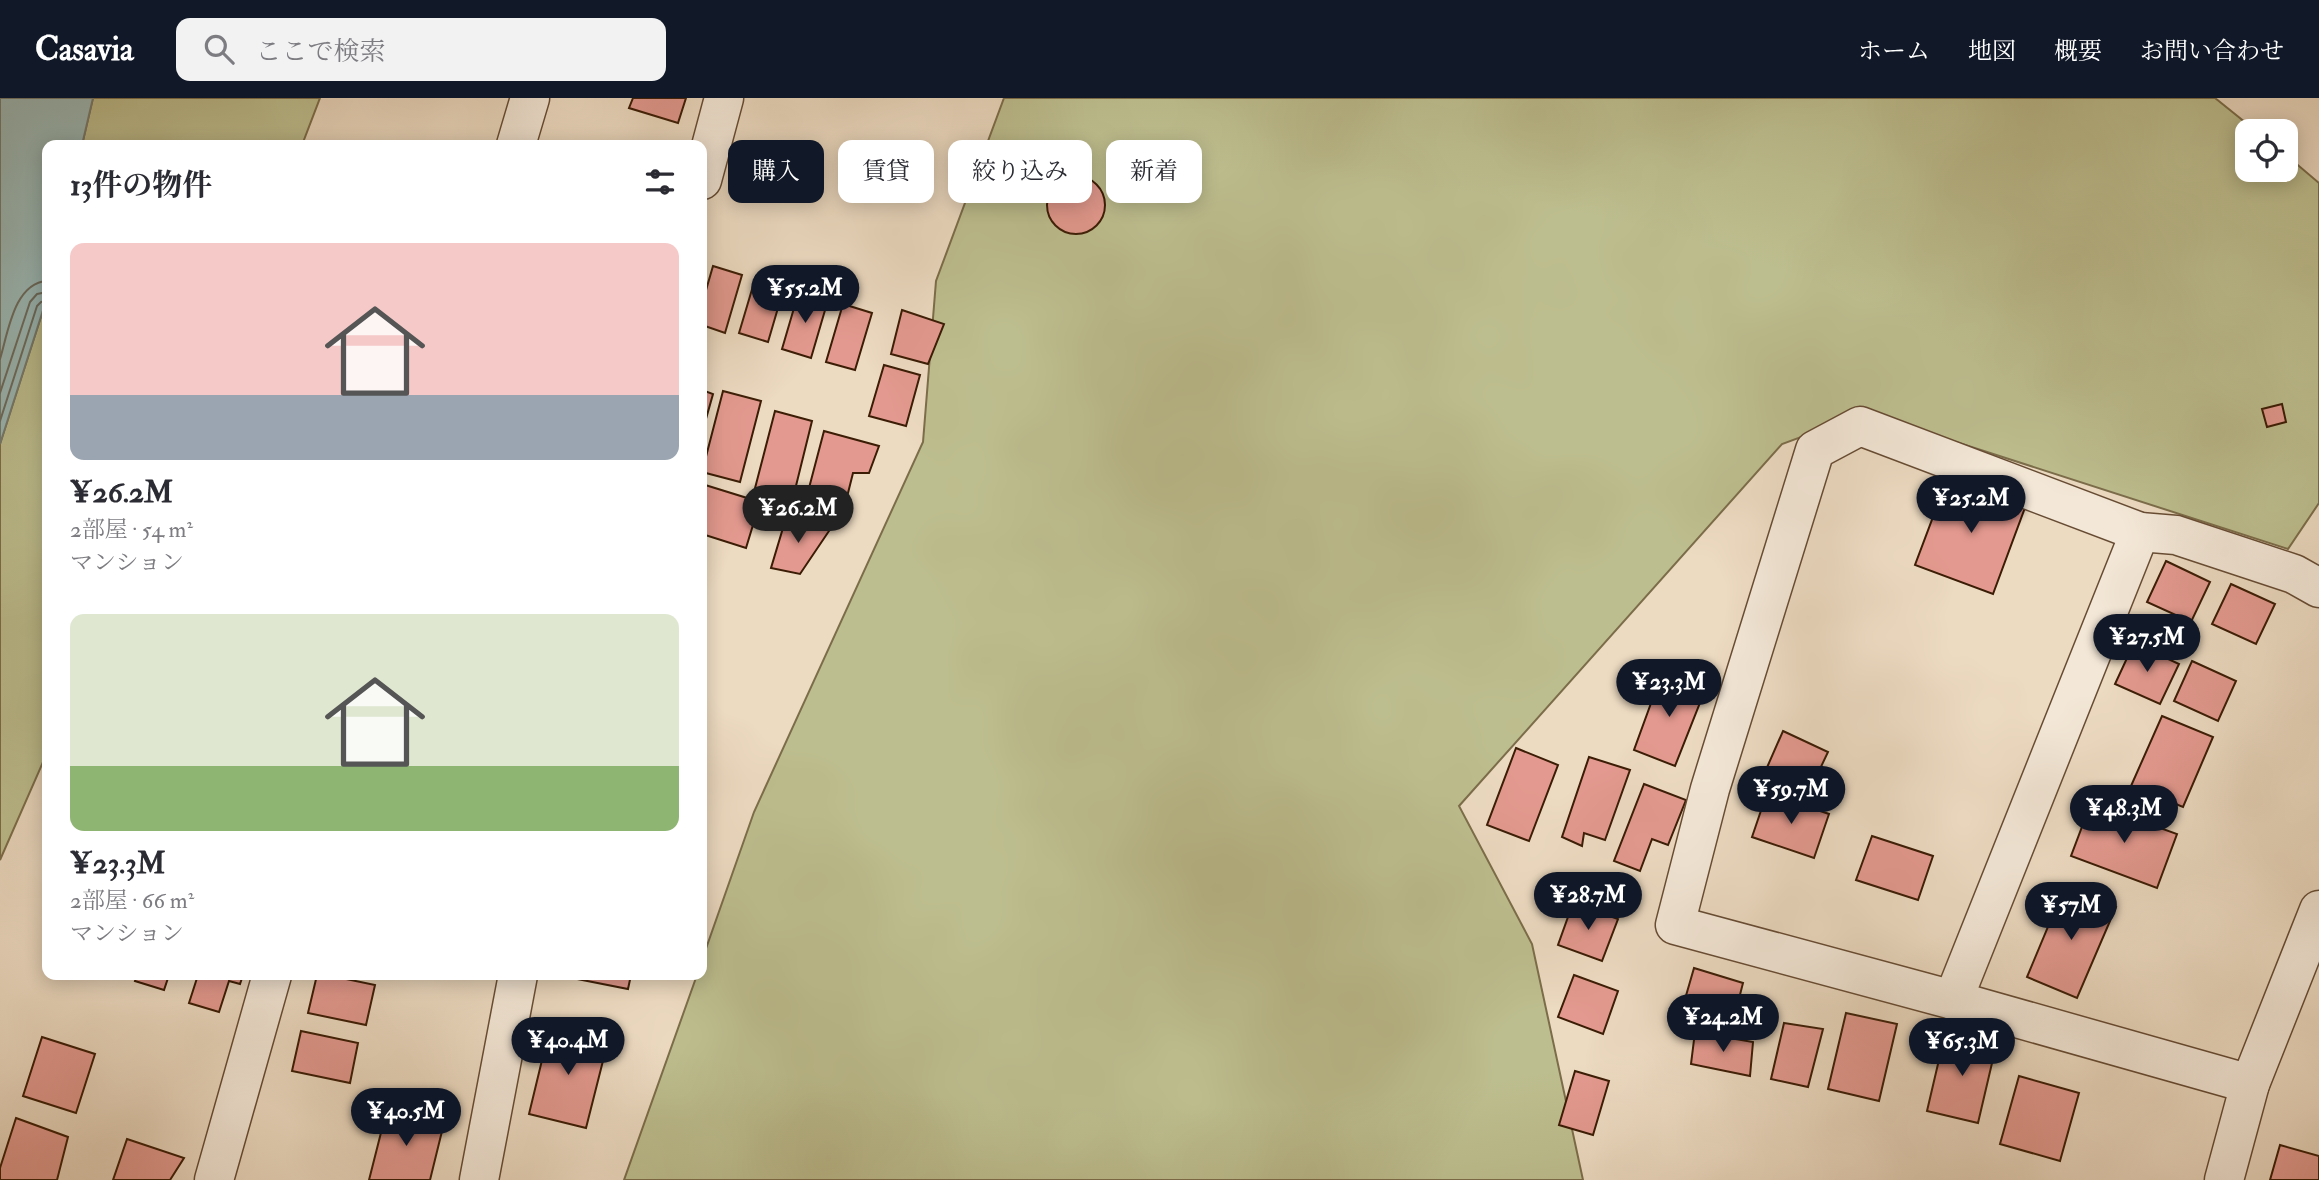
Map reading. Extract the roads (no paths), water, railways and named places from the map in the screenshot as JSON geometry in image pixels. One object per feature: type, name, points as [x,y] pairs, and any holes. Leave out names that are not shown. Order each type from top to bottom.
[{"type":"street","points":[[517,140],[530,98]]},
{"type":"street","points":[[707,161],[724,98]]},
{"type":"street","points":[[2250,1084],[1675,925],[1710,789],[1815,450],[1860,426],[2140,532],[2176,535],[2189,539],[2294,574],[2319,588]]},
{"type":"street","points":[[1953,1000],[2140,532]]},
{"type":"street","points":[[2224,1180],[2250,1084],[2319,911]]},
{"type":"street","points":[[214,1180],[271,980]]},
{"type":"street","points":[[479,1180],[517,980]]},
{"type":"water","points":[[0,98],[93,98],[83,140],[42,140],[42,314],[0,444]]}]
